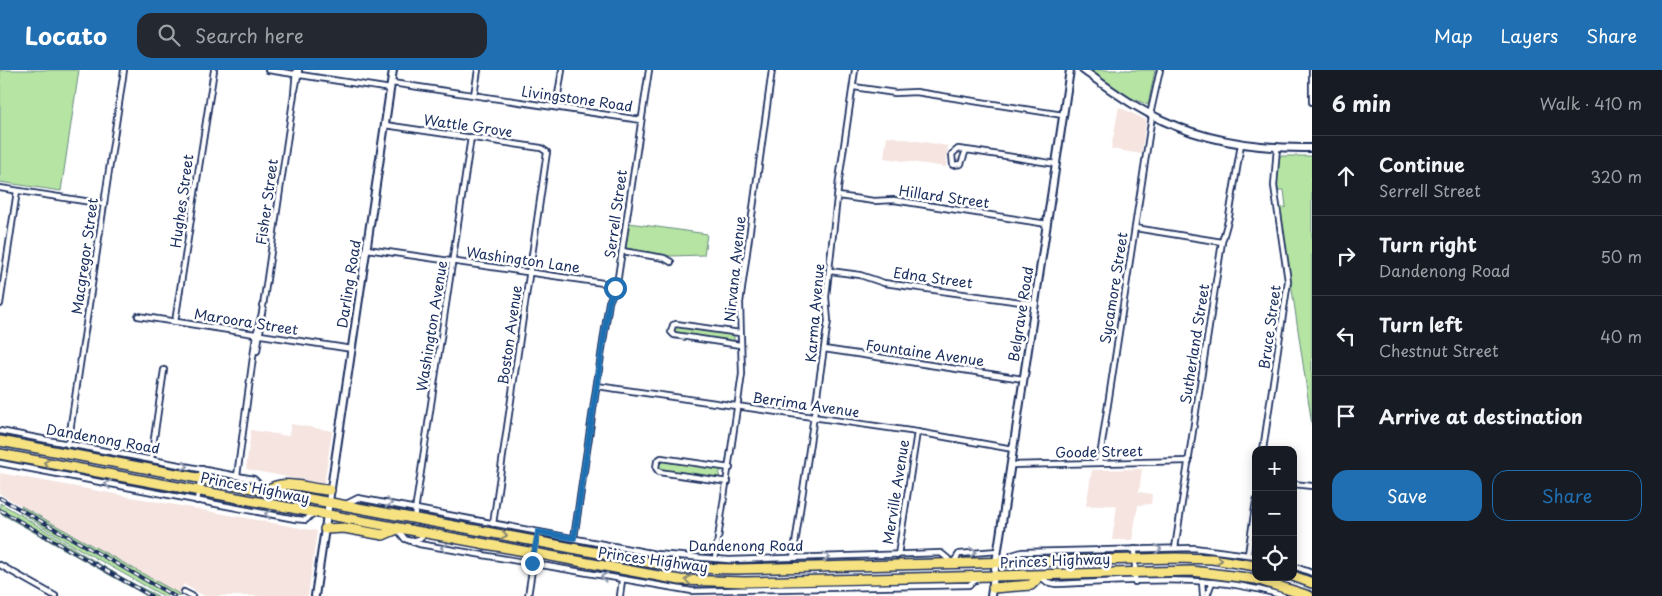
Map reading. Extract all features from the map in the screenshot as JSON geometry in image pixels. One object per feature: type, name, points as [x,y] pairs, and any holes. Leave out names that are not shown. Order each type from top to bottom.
[{"type":"highway","name":"Princes Highway","points":[[0,441],[414,518],[537,536],[666,565],[713,569],[996,562],[1135,554],[1207,559],[1252,565]]},
{"type":"highway","name":"Princes Highway","points":[[0,454],[18,463],[197,496],[313,513],[424,534],[533,559],[671,579],[754,582],[1192,572],[1239,576],[1274,584],[1309,596]]},
{"type":"highway","points":[[266,491],[274,485],[283,484],[330,490]]},
{"type":"highway","points":[[326,529],[344,528],[382,535],[397,529]]},
{"type":"highway","points":[[754,582],[755,568]]},
{"type":"highway","points":[[992,592],[1031,585],[1040,576]]},
{"type":"highway","points":[[1297,577],[1312,583]]},
{"type":"main road","name":"Darling Road","points":[[316,596],[330,490],[394,70]]},
{"type":"main road","name":"Belgrave Road","points":[[992,592],[1070,70]]},
{"type":"main road","points":[[1083,70],[1151,115],[1195,132],[1241,144],[1277,148],[1312,148]]},
{"type":"street","name":"Macgregor Street","points":[[68,445],[124,70]]},
{"type":"street","name":"Hughes Street","points":[[175,322],[212,70]]},
{"type":"street","name":"Livingstone Road","points":[[268,70],[297,72],[391,86],[474,95],[641,120]]},
{"type":"street","points":[[474,95],[478,70]]},
{"type":"street","points":[[556,107],[562,70]]},
{"type":"street","name":"Serrell Street","points":[[574,538],[609,300],[617,285],[649,70]]},
{"type":"street","name":"Nirvana Avenue","points":[[716,559],[742,374],[740,303],[772,70]]},
{"type":"street","name":"Karma Avenue","points":[[793,558],[829,316],[826,297],[855,70]]},
{"type":"street","name":"Sycamore Street","points":[[1099,463],[1151,115],[1160,70]]},
{"type":"street","points":[[1312,70],[1312,102]]},
{"type":"street","name":"Fisher Street","points":[[237,476],[297,72]]},
{"type":"street","points":[[854,87],[895,93],[916,92],[1063,115]]},
{"type":"street","name":"Wattle Grove","points":[[385,125],[546,150]]},
{"type":"street","name":"Washington Avenue","points":[[414,518],[471,137]]},
{"type":"street","name":"Sutherland Street","points":[[1175,548],[1222,242],[1229,217],[1241,144]]},
{"type":"street","name":"Bruce Street","points":[[1264,446],[1288,281],[1273,182],[1277,148]]},
{"type":"street","name":"Boston Avenue","points":[[493,524],[548,157],[546,150]]},
{"type":"street","points":[[966,150],[1056,164]]},
{"type":"street","points":[[0,188],[104,204]]},
{"type":"street","points":[[0,304],[17,190]]},
{"type":"street","name":"Hillard Street","points":[[838,196],[874,201],[894,200],[1047,224]]},
{"type":"street","points":[[1135,228],[1222,242]]},
{"type":"street","name":"Washington Lane","points":[[367,249],[617,285]]},
{"type":"street","points":[[622,251],[664,258],[671,262]]},
{"type":"street","name":"Edna Street","points":[[830,271],[860,275],[884,283],[1035,304]]},
{"type":"street","name":"Maroora Street","points":[[138,316],[352,349]]},
{"type":"street","points":[[740,333],[676,324],[673,325],[671,332],[674,335],[740,345]]},
{"type":"street","name":"Fountaine Avenue","points":[[824,350],[1023,379]]},
{"type":"street","points":[[151,460],[164,370]]},
{"type":"street","name":"Berrima Avenue","points":[[596,386],[916,432],[1013,449]]},
{"type":"street","name":"Dandenong Road","points":[[0,431],[237,476],[254,480],[266,491]]},
{"type":"street","name":"Merville Avenue","points":[[898,555],[916,432]]},
{"type":"street","points":[[728,482],[659,472],[656,468],[657,461],[661,458],[730,468]]},
{"type":"street","name":"Goode Street","points":[[1010,466],[1189,461]]},
{"type":"street","points":[[0,463],[18,463]]},
{"type":"street","points":[[197,496],[202,469]]},
{"type":"street","points":[[1297,484],[1312,486]]},
{"type":"street","name":"Dandenong Road","points":[[342,505],[358,498],[493,524],[537,536],[574,538],[656,554],[716,559],[941,553],[953,563]]},
{"type":"street","points":[[1248,554],[1252,528]]},
{"type":"street","points":[[397,529],[410,542],[533,559],[622,580],[716,594],[969,586],[981,576]]},
{"type":"street","points":[[410,542],[424,534]]},
{"type":"street","points":[[528,596],[537,536]]},
{"type":"street","points":[[1135,582],[1135,554],[1175,548],[1252,555]]},
{"type":"street","points":[[953,563],[958,554],[998,551]]},
{"type":"street","points":[[0,565],[55,596]]},
{"type":"street","points":[[1297,567],[1312,573]]},
{"type":"street","points":[[1040,576],[1047,582],[1056,584],[1202,581],[1244,586],[1283,596]]},
{"type":"street","points":[[898,578],[903,587]]},
{"type":"street","points":[[620,596],[622,580]]},
{"type":"street","points":[[1202,581],[1203,596]]},
{"type":"street","points":[[1207,596],[1212,582]]},
{"type":"street","points":[[812,590],[812,596]]},
{"type":"street","points":[[184,592],[192,596]]},
{"type":"shaded area","points":[[1119,107],[1146,120],[1141,154],[1111,149]]},
{"type":"shaded area","points":[[887,136],[948,146],[946,167],[884,158]]},
{"type":"shaded area","points":[[291,424],[332,431],[324,484],[246,469],[251,430],[287,436]]},
{"type":"shaded area","points":[[1142,469],[1139,492],[1152,494],[1151,504],[1138,505],[1132,540],[1112,540],[1117,505],[1086,506],[1092,470]]},
{"type":"shaded area","points":[[0,473],[317,531],[308,596],[204,596],[183,584],[181,595],[0,494]]},
{"type":"green space","points":[[0,70],[79,70],[61,191],[0,182]]},
{"type":"green space","points":[[1089,70],[1155,70],[1148,105],[1120,93]]},
{"type":"green space","points":[[1280,156],[1312,156],[1312,425],[1280,208],[1286,207],[1284,190],[1278,190],[1276,176]]},
{"type":"green space","points":[[629,223],[707,234],[704,255],[671,256],[625,248]]},
{"type":"green space","points":[[677,326],[734,335],[734,342],[676,333],[673,331],[673,328]]},
{"type":"green space","points":[[664,461],[722,469],[719,474],[720,479],[662,470],[658,465]]},
{"type":"green space","points":[[0,503],[118,575],[158,596],[147,596],[0,513]]},
{"type":"green space","points":[[21,506],[181,595],[164,596],[156,592],[69,543],[20,512]]},
{"type":"railway","points":[[0,498],[174,596]]},
{"type":"railway","points":[[0,510],[151,596]]},
{"type":"route","points":[[532,563],[538,532],[574,538],[609,302],[615,288]]}]
